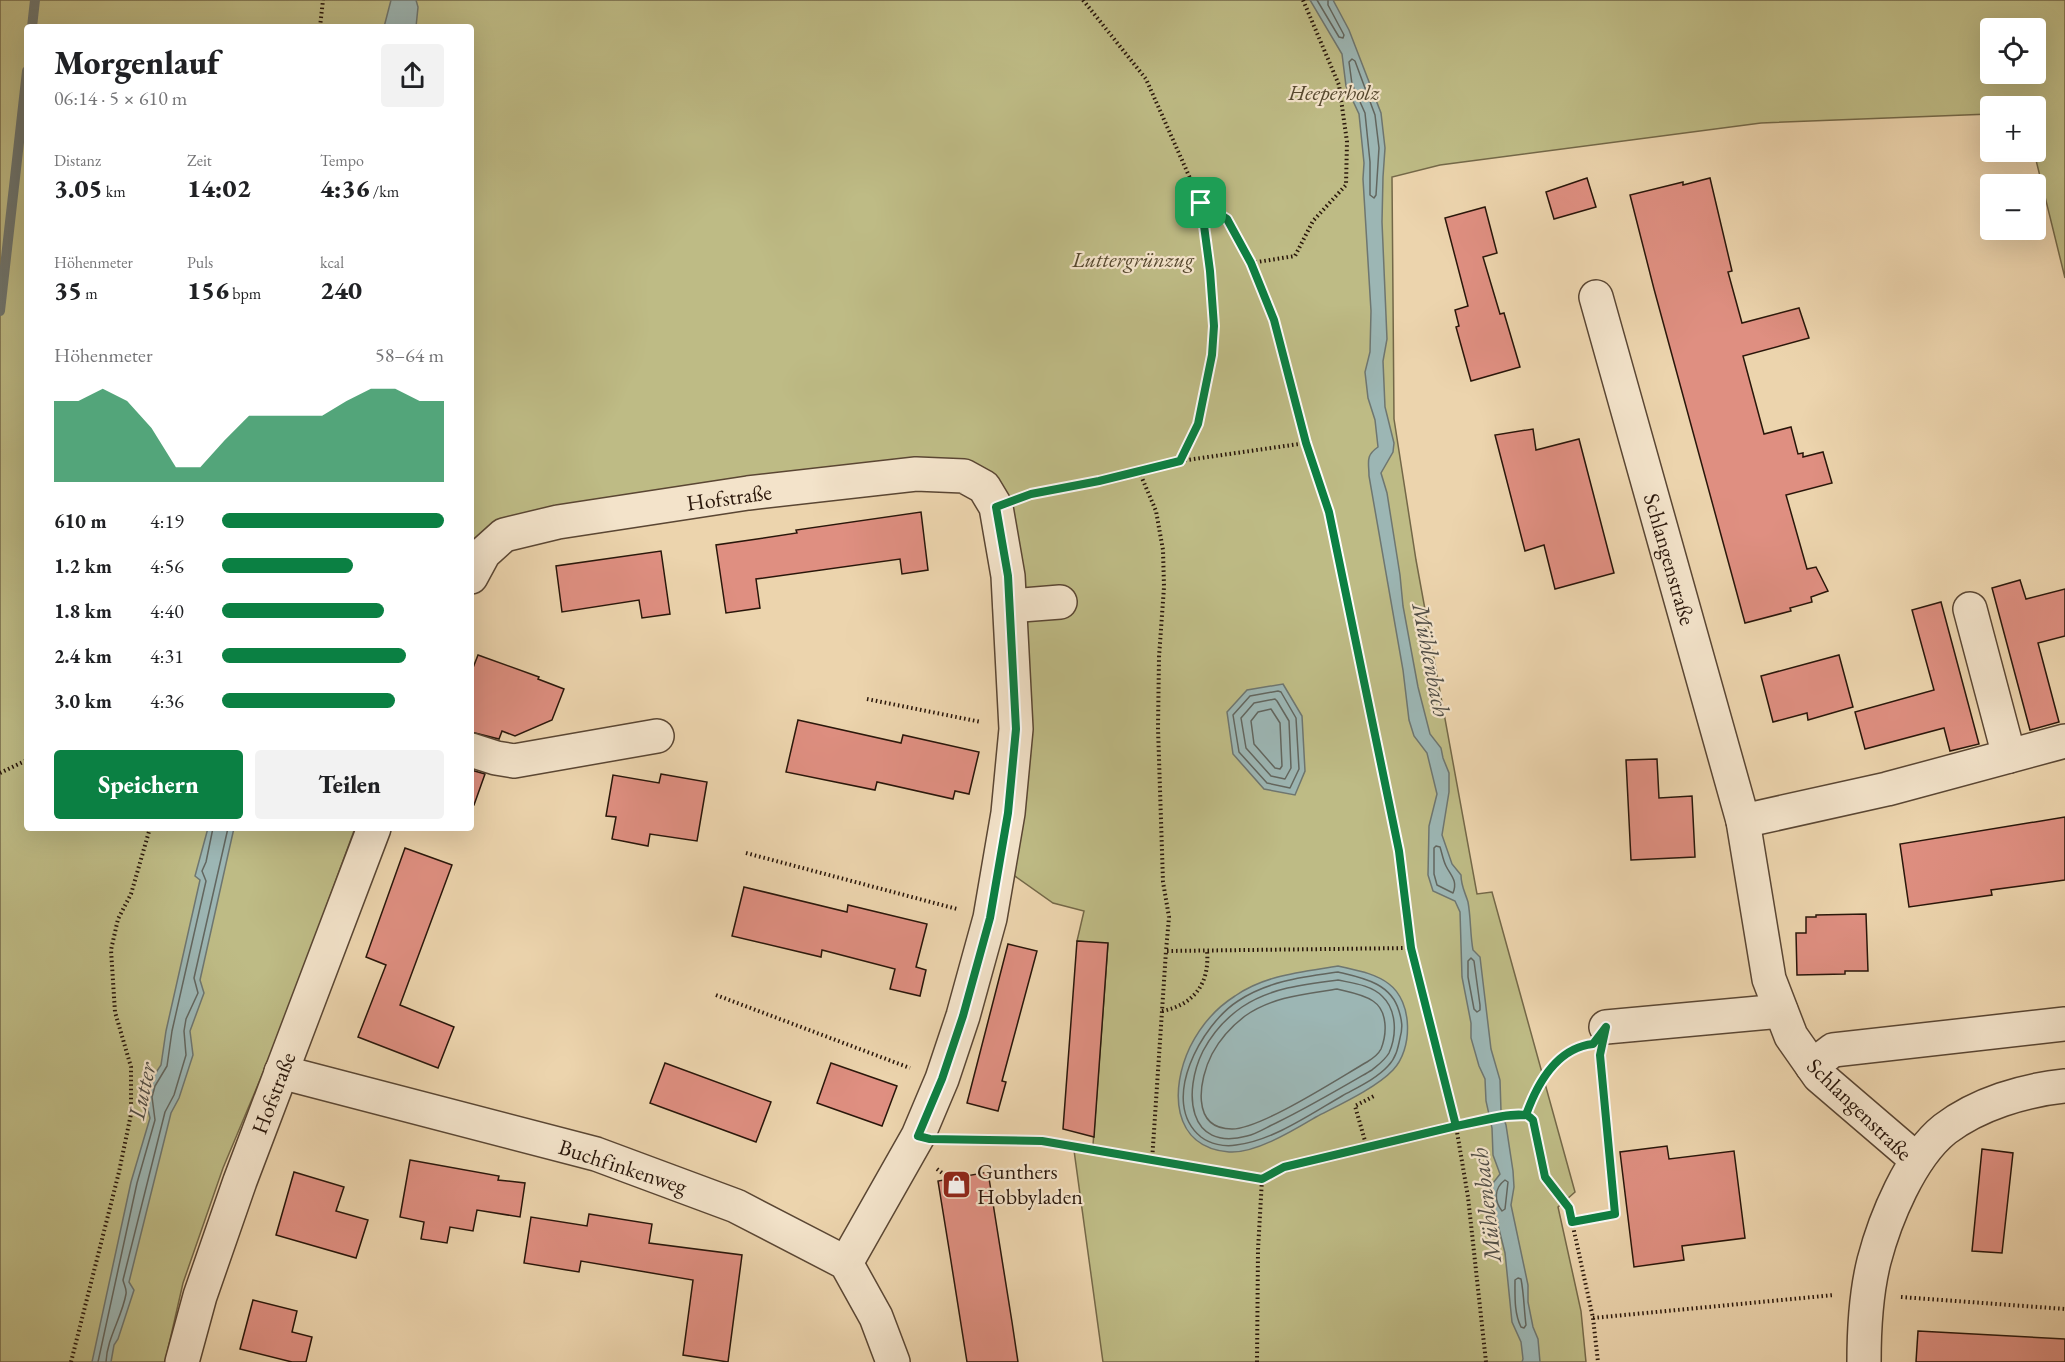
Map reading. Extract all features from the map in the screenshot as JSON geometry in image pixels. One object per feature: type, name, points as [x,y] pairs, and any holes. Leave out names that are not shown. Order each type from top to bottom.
[{"type":"street","name":"Schlangenstraße","points":[[1596,297],[1743,821],[1769,979],[1791,1036],[1819,1076],[1917,1160],[1886,1224],[1874,1262],[1864,1362]]},
{"type":"street","name":"Hofstraße","points":[[474,571],[484,553],[504,535],[558,522],[748,493],[916,474],[964,476],[984,487],[996,507]]},
{"type":"street","points":[[893,1362],[876,1317],[846,1263],[918,1136],[942,1079],[963,1016],[990,918],[1008,813],[1016,729],[1010,606],[996,507]]},
{"type":"street","points":[[1010,606],[1060,602]]},
{"type":"street","points":[[1970,609],[2009,756]]},
{"type":"street","points":[[474,751],[514,761],[657,736]]},
{"type":"street","points":[[1743,821],[1887,789],[2065,741]]},
{"type":"street","name":"Hofstraße","points":[[182,1362],[200,1296],[240,1181],[373,831]]},
{"type":"street","points":[[1606,1027],[1781,1011]]},
{"type":"street","points":[[1812,1066],[1833,1050],[2065,1024]]},
{"type":"street","name":"Buchfinkenweg","points":[[281,1072],[596,1154],[736,1206],[846,1263]]},
{"type":"street","points":[[1917,1160],[1943,1131],[1962,1118],[2018,1095],[2065,1086]]},
{"type":"path","points":[[320,24],[323,0]]},
{"type":"path","points":[[1083,0],[1146,79],[1201,203],[1210,271],[1214,326],[1212,355],[1198,424],[1180,461]]},
{"type":"path","points":[[1251,263],[1295,256],[1313,221],[1346,185],[1347,141],[1339,85],[1303,0]]},
{"type":"path","points":[[1201,203],[1227,219],[1251,263],[1274,320],[1306,443],[1329,512],[1399,851],[1411,948],[1456,1126],[1468,1197],[1486,1362]]},
{"type":"path","points":[[996,507],[1031,494],[1180,461],[1306,443]]},
{"type":"path","points":[[1139,471],[1156,511],[1163,550],[1164,587],[1159,657],[1158,728],[1163,882],[1169,917],[1152,1161]]},
{"type":"path","points":[[867,699],[1016,729]]},
{"type":"path","points":[[0,773],[24,761]]},
{"type":"path","points":[[71,1362],[119,1172],[131,1114],[131,1067],[115,1012],[111,950],[118,919],[130,894],[149,831]]},
{"type":"path","points":[[746,853],[990,918]]},
{"type":"path","points":[[1166,951],[1411,948]]},
{"type":"path","points":[[1162,1011],[1173,1009],[1187,1001],[1199,990],[1207,975],[1208,951]]},
{"type":"path","points":[[716,995],[942,1079]]},
{"type":"path","points":[[1526,1115],[1534,1092],[1555,1062],[1583,1045],[1593,1044],[1606,1027]]},
{"type":"path","points":[[1572,1222],[1615,1214],[1600,1055],[1606,1027]]},
{"type":"path","points":[[1367,1148],[1355,1107],[1376,1095]]},
{"type":"path","points":[[918,1136],[930,1139],[1042,1141],[1262,1179],[1284,1167],[1456,1126],[1505,1116],[1526,1115],[1533,1120],[1545,1177],[1569,1208],[1593,1318],[1598,1362]]},
{"type":"path","points":[[1257,1362],[1258,1250],[1262,1179]]},
{"type":"path","points":[[1593,1318],[1843,1294],[2065,1309]]},
{"type":"green space","name":"Luttergrünzug","points":[[0,0],[2065,0],[2065,278],[2046,201],[2046,174],[2039,174],[2036,162],[2046,162],[2046,96],[1980,96],[1980,114],[1761,123],[1440,165],[1392,177],[1394,419],[1416,560],[1477,894],[1492,892],[1575,1192],[1558,1207],[1581,1311],[1586,1362],[1103,1362],[1073,1143],[1093,1145],[1108,944],[1077,941],[1084,911],[1053,903],[1012,874],[991,479],[514,517],[494,522],[474,542],[474,24],[24,24],[24,831],[354,831],[283,1025],[223,1168],[183,1283],[165,1362],[0,1362]]},
{"type":"water","points":[[391,0],[416,0],[418,7],[416,24],[385,24]]},
{"type":"water","points":[[1310,0],[1333,0],[1349,30],[1381,113],[1385,148],[1382,222],[1387,339],[1383,361],[1385,407],[1394,443],[1393,452],[1381,473],[1387,493],[1403,606],[1418,687],[1430,734],[1441,748],[1449,773],[1449,792],[1442,835],[1452,864],[1461,875],[1468,902],[1473,950],[1480,957],[1491,1049],[1500,1080],[1501,1111],[1506,1125],[1513,1171],[1514,1187],[1511,1205],[1528,1285],[1528,1302],[1533,1327],[1538,1339],[1540,1362],[1522,1362],[1521,1342],[1512,1322],[1505,1253],[1490,1193],[1493,1183],[1500,1174],[1493,1155],[1492,1128],[1486,1101],[1485,1079],[1471,1038],[1471,1023],[1462,977],[1460,912],[1455,901],[1433,891],[1428,875],[1429,826],[1437,794],[1427,753],[1414,736],[1409,720],[1403,670],[1369,476],[1369,456],[1378,447],[1365,372],[1370,352],[1371,311],[1364,163],[1359,114],[1346,86],[1342,54]]},
{"type":"water","points":[[1283,684],[1302,716],[1305,771],[1295,795],[1264,789],[1233,754],[1227,712],[1247,690]]},
{"type":"water","points":[[207,831],[233,831],[200,980],[204,993],[190,1031],[193,1055],[179,1098],[171,1113],[129,1282],[134,1290],[114,1345],[111,1362],[92,1362],[131,1182],[150,1118],[145,1098],[149,1083],[161,1065],[166,1031],[200,880],[195,876]]},
{"type":"water","points":[[1338,966],[1378,977],[1397,992],[1403,1002],[1408,1026],[1407,1038],[1400,1061],[1393,1070],[1357,1096],[1262,1145],[1239,1152],[1229,1152],[1210,1148],[1196,1139],[1186,1128],[1180,1113],[1178,1097],[1184,1063],[1190,1047],[1209,1018],[1228,1001],[1259,983],[1284,975]]},
{"type":"building","points":[[1587,178],[1596,207],[1554,219],[1546,192]]},
{"type":"building","points":[[1710,178],[1732,271],[1728,272],[1742,323],[1799,308],[1809,338],[1743,356],[1764,434],[1791,427],[1798,454],[1803,453],[1803,457],[1823,452],[1832,483],[1786,495],[1807,569],[1816,567],[1828,591],[1811,597],[1812,602],[1790,608],[1791,611],[1745,623],[1630,195]]},
{"type":"building","points":[[1485,207],[1497,253],[1483,257],[1500,314],[1504,313],[1520,367],[1471,381],[1456,327],[1459,326],[1455,310],[1468,306],[1445,218]]},
{"type":"building","points":[[1533,429],[1536,450],[1579,439],[1614,573],[1555,589],[1544,545],[1525,551],[1495,435]]},
{"type":"building","points":[[921,512],[928,570],[902,574],[900,559],[756,579],[760,608],[726,613],[716,545],[797,533],[796,530]]},
{"type":"building","points":[[661,551],[670,614],[642,618],[639,600],[562,612],[556,566]]},
{"type":"building","points":[[2020,580],[2026,599],[2065,589],[2065,636],[2038,643],[2059,722],[2030,730],[1992,588]]},
{"type":"building","points":[[1941,602],[1979,744],[1950,751],[1944,728],[1865,749],[1855,712],[1934,690],[1912,610]]},
{"type":"building","points":[[478,655],[539,677],[538,679],[564,689],[552,720],[515,736],[502,731],[499,739],[474,733],[474,665]]},
{"type":"building","points":[[1839,655],[1853,707],[1808,720],[1807,713],[1773,722],[1761,676]]},
{"type":"building","points":[[798,720],[901,743],[903,735],[979,752],[969,794],[955,791],[953,799],[877,782],[875,790],[786,772]]},
{"type":"building","points":[[1657,759],[1659,798],[1692,796],[1695,857],[1631,860],[1626,760]]},
{"type":"building","points":[[474,771],[485,774],[474,805]]},
{"type":"building","points":[[661,774],[707,782],[697,841],[650,834],[648,846],[612,839],[616,817],[606,816],[613,775],[659,783]]},
{"type":"building","points":[[2065,817],[2065,880],[1991,890],[1992,895],[1909,907],[1900,844]]},
{"type":"building","points":[[405,848],[452,865],[400,1005],[454,1027],[438,1068],[358,1037],[386,965],[366,957]]},
{"type":"building","points":[[744,887],[847,912],[848,905],[927,924],[916,967],[926,970],[920,996],[890,989],[895,969],[822,950],[821,957],[732,936]]},
{"type":"building","points":[[1866,914],[1868,971],[1797,975],[1796,933],[1806,933],[1806,917]]},
{"type":"building","points":[[1077,941],[1108,943],[1094,1137],[1063,1129]]},
{"type":"building","points":[[1008,944],[1037,951],[1002,1081],[1006,1082],[998,1111],[967,1103]]},
{"type":"building","points":[[665,1063],[771,1102],[756,1142],[650,1103]]},
{"type":"building","points":[[831,1063],[897,1086],[882,1126],[817,1103]]},
{"type":"building","points":[[1667,1146],[1669,1159],[1734,1151],[1745,1238],[1682,1246],[1684,1260],[1634,1267],[1620,1152]]},
{"type":"building","points":[[1982,1149],[2013,1153],[2002,1253],[1972,1251]]},
{"type":"building","points":[[410,1160],[499,1176],[498,1180],[525,1183],[520,1217],[477,1210],[473,1231],[450,1227],[447,1243],[421,1239],[424,1222],[400,1217]]},
{"type":"building","points":[[294,1172],[344,1187],[336,1211],[368,1220],[356,1258],[276,1235]]},
{"type":"building","points":[[988,1172],[1018,1362],[967,1362],[938,1181]]},
{"type":"building","points":[[589,1214],[652,1224],[649,1243],[742,1255],[728,1362],[683,1355],[693,1280],[581,1261],[579,1272],[524,1263],[531,1217],[587,1226]]},
{"type":"building","points":[[253,1300],[297,1311],[292,1332],[312,1337],[306,1362],[292,1362],[240,1349]]},
{"type":"building","points":[[1918,1331],[2065,1339],[2065,1362],[1916,1362]]},
{"type":"waterway","points":[[32,24],[35,0]]},
{"type":"waterway","points":[[0,311],[24,98]]},
{"type":"place","name":"Gunthers Hobbyladen","points":[[956,1184]]},
{"type":"route","points":[[1201,203],[1210,271],[1214,326],[1212,355],[1198,424],[1180,461],[1099,481],[1031,494],[996,507],[1008,576],[1016,729],[1008,813],[990,918],[963,1016],[942,1079],[918,1136],[930,1139],[1042,1141],[1262,1179],[1284,1167],[1456,1126],[1505,1116],[1526,1115],[1534,1092],[1555,1062],[1583,1045],[1593,1044],[1606,1027],[1600,1055],[1615,1214],[1572,1222],[1569,1208],[1545,1177],[1533,1120],[1526,1115],[1505,1116],[1479,1122],[1456,1126],[1411,948],[1399,851],[1329,512],[1306,443],[1274,320],[1251,263],[1227,219],[1201,203]]},
{"type":"park label","name":"Heeperholz","points":[[1334,92]]},
{"type":"water label","name":"Mühlenbach","points":[[1431,660]]},
{"type":"water label","name":"Lutter","points":[[142,1091]]},
{"type":"water label","name":"Mühlenbach","points":[[1486,1205]]}]
